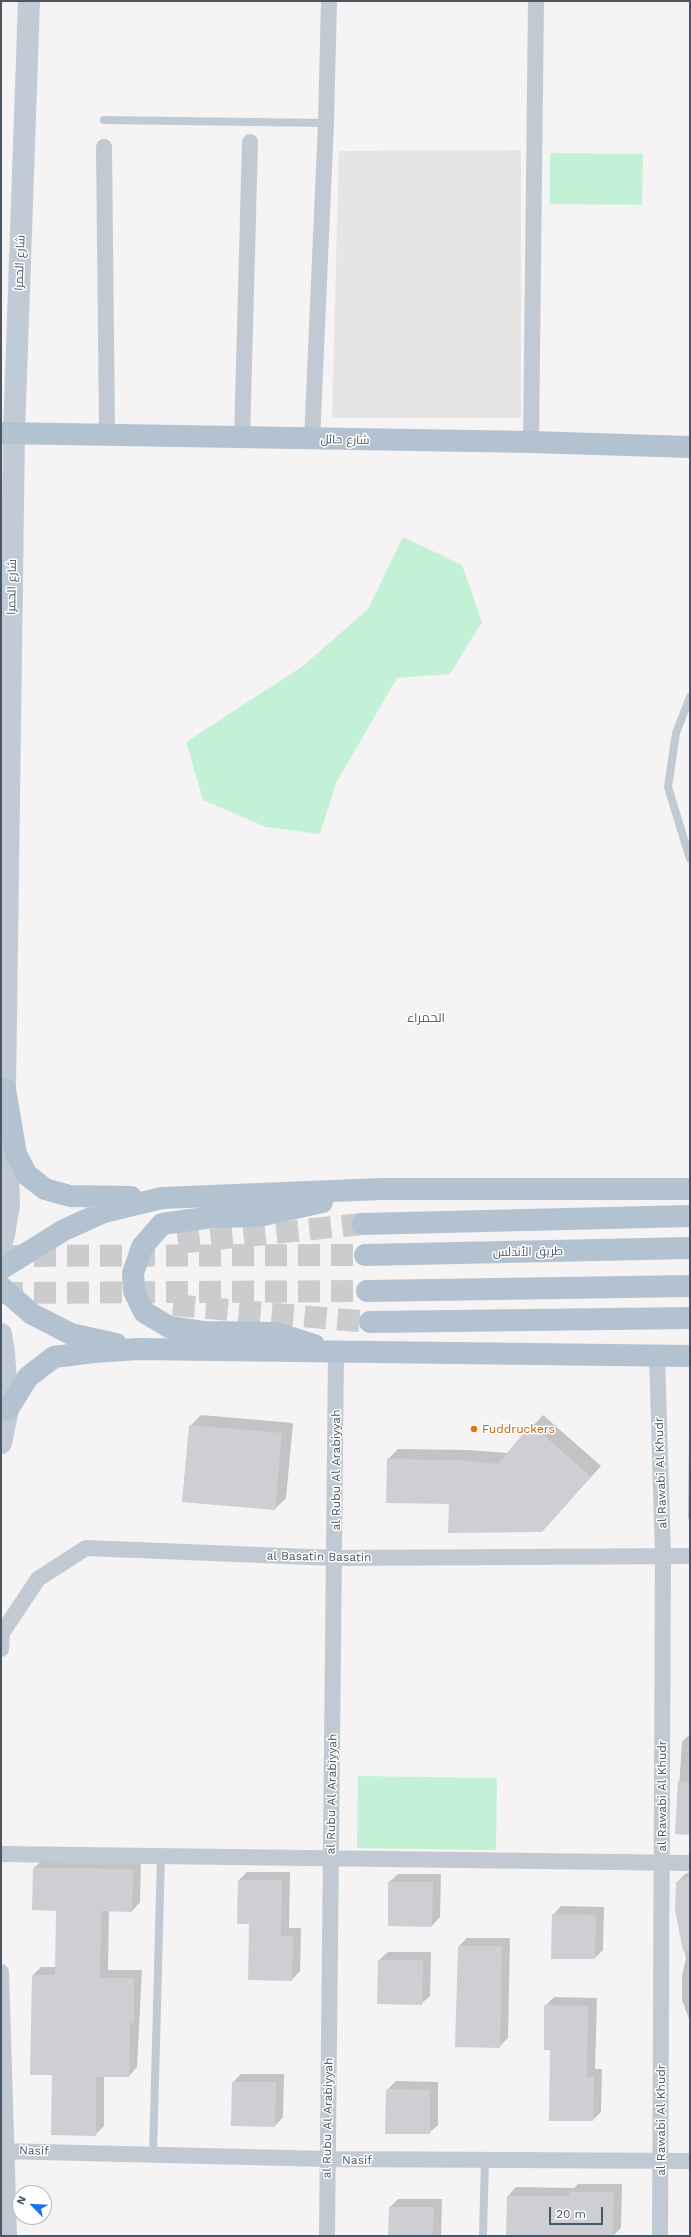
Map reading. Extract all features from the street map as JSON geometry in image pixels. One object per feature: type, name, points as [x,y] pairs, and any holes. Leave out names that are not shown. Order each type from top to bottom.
[{"type":"main road","name":"شارع الحمرا","points":[[1,1244],[4,1236],[9,1204],[5,1089],[8,433],[28,1]]},
{"type":"main road","name":"شارع حائل","points":[[8,433],[242,439],[530,442],[690,447]]},
{"type":"main road","points":[[5,1089],[16,1154],[27,1175],[45,1189],[70,1196],[162,1198],[382,1189],[690,1189]]},
{"type":"main road","points":[[336,1352],[276,1333],[203,1332],[169,1327],[144,1312],[134,1291],[133,1273],[142,1248],[162,1224],[212,1217],[259,1216],[382,1189]]},
{"type":"main road","points":[[1,1269],[64,1230],[104,1212],[162,1198]]},
{"type":"main road","points":[[362,1224],[690,1216]]},
{"type":"main road","name":"طريق الأندلس","points":[[366,1255],[690,1248]]},
{"type":"main road","points":[[367,1291],[690,1286]]},
{"type":"main road","points":[[1,1287],[32,1314],[71,1334],[137,1349]]},
{"type":"main road","points":[[370,1322],[690,1318]]},
{"type":"main road","points":[[1,1334],[4,1352],[8,1409],[1,1443]]},
{"type":"main road","points":[[8,1409],[28,1377],[54,1357],[137,1349],[657,1357],[690,1356]]},
{"type":"street","points":[[312,440],[326,123],[329,1]]},
{"type":"street","points":[[530,442],[536,1]]},
{"type":"street","points":[[242,439],[250,142]]},
{"type":"street","points":[[104,147],[107,435]]},
{"type":"street","name":"al Rubu Al Arabiyyah","points":[[326,2236],[336,1558],[336,1352]]},
{"type":"street","name":"al Rawabi Al Khudr","points":[[657,1357],[663,1555],[660,2236]]},
{"type":"street","name":"al Basatin Basatin","points":[[1,1649],[2,1633],[38,1579],[86,1548],[336,1558],[690,1556]]},
{"type":"street","points":[[1,1854],[690,1863]]},
{"type":"street","points":[[1,1972],[3,2151],[9,2236]]},
{"type":"street","name":"Nasif","points":[[3,2151],[327,2159],[690,2161]]},
{"type":"lane","points":[[104,120],[326,123]]},
{"type":"lane","points":[[690,697],[676,732],[668,787],[690,859]]},
{"type":"lane","points":[[153,2155],[161,1856]]},
{"type":"lane","points":[[483,2236],[485,2160]]},
{"type":"shaded area","points":[[521,150],[521,418],[332,418],[339,151]]},
{"type":"green space","points":[[550,153],[643,154],[642,205],[550,204]]},
{"type":"green space","points":[[403,537],[462,565],[482,622],[450,674],[397,678],[336,783],[320,834],[266,827],[203,800],[186,742],[303,666],[368,609]]},
{"type":"green space","points":[[358,1776],[497,1778],[496,1850],[357,1848]]},
{"type":"building","points":[[531,1424],[591,1477],[542,1532],[448,1533],[449,1504],[386,1503],[387,1459],[456,1460],[498,1464]]},
{"type":"building","points":[[189,1425],[282,1433],[275,1510],[182,1502]]},
{"type":"building","points":[[678,1781],[690,1782],[690,1835],[675,1834]]},
{"type":"building","points":[[33,1868],[133,1869],[132,1912],[101,1911],[100,1978],[134,1978],[134,2023],[130,2023],[129,2077],[96,2077],[96,2136],[51,2135],[52,2075],[30,2075],[32,1975],[55,1975],[56,1911],[32,1910]]},
{"type":"building","points":[[690,1877],[690,1951],[683,1951],[675,1910],[676,1882]]},
{"type":"building","points":[[238,1880],[282,1880],[281,1936],[293,1936],[292,1981],[248,1980],[249,1924],[237,1924]]},
{"type":"building","points":[[388,1882],[433,1882],[432,1927],[388,1926]]},
{"type":"building","points":[[552,1914],[596,1915],[595,1959],[551,1959]]},
{"type":"building","points":[[458,1946],[502,1946],[500,2048],[455,2047]]},
{"type":"building","points":[[378,1960],[423,1960],[422,2005],[377,2004]]},
{"type":"building","points":[[544,2005],[588,2006],[587,2077],[594,2077],[593,2121],[549,2121],[550,2050],[544,2050]]},
{"type":"building","points":[[232,2082],[276,2082],[275,2127],[231,2126]]},
{"type":"building","points":[[386,2089],[430,2090],[430,2134],[385,2134]]},
{"type":"building","points":[[569,2192],[614,2192],[613,2236],[506,2236],[507,2196],[569,2196]]},
{"type":"building","points":[[389,2207],[434,2207],[433,2236],[388,2236]]},
{"type":"tunnel","points":[[178,1243],[362,1224]]},
{"type":"tunnel","points":[[1,1256],[365,1255]]},
{"type":"tunnel","points":[[1,1293],[367,1291]]},
{"type":"tunnel","points":[[173,1305],[370,1322]]},
{"type":"place","name":"Fuddruckers","points":[[474,1429]]},
{"type":"district","name":"الحمراء","points":[[426,1018]]}]
